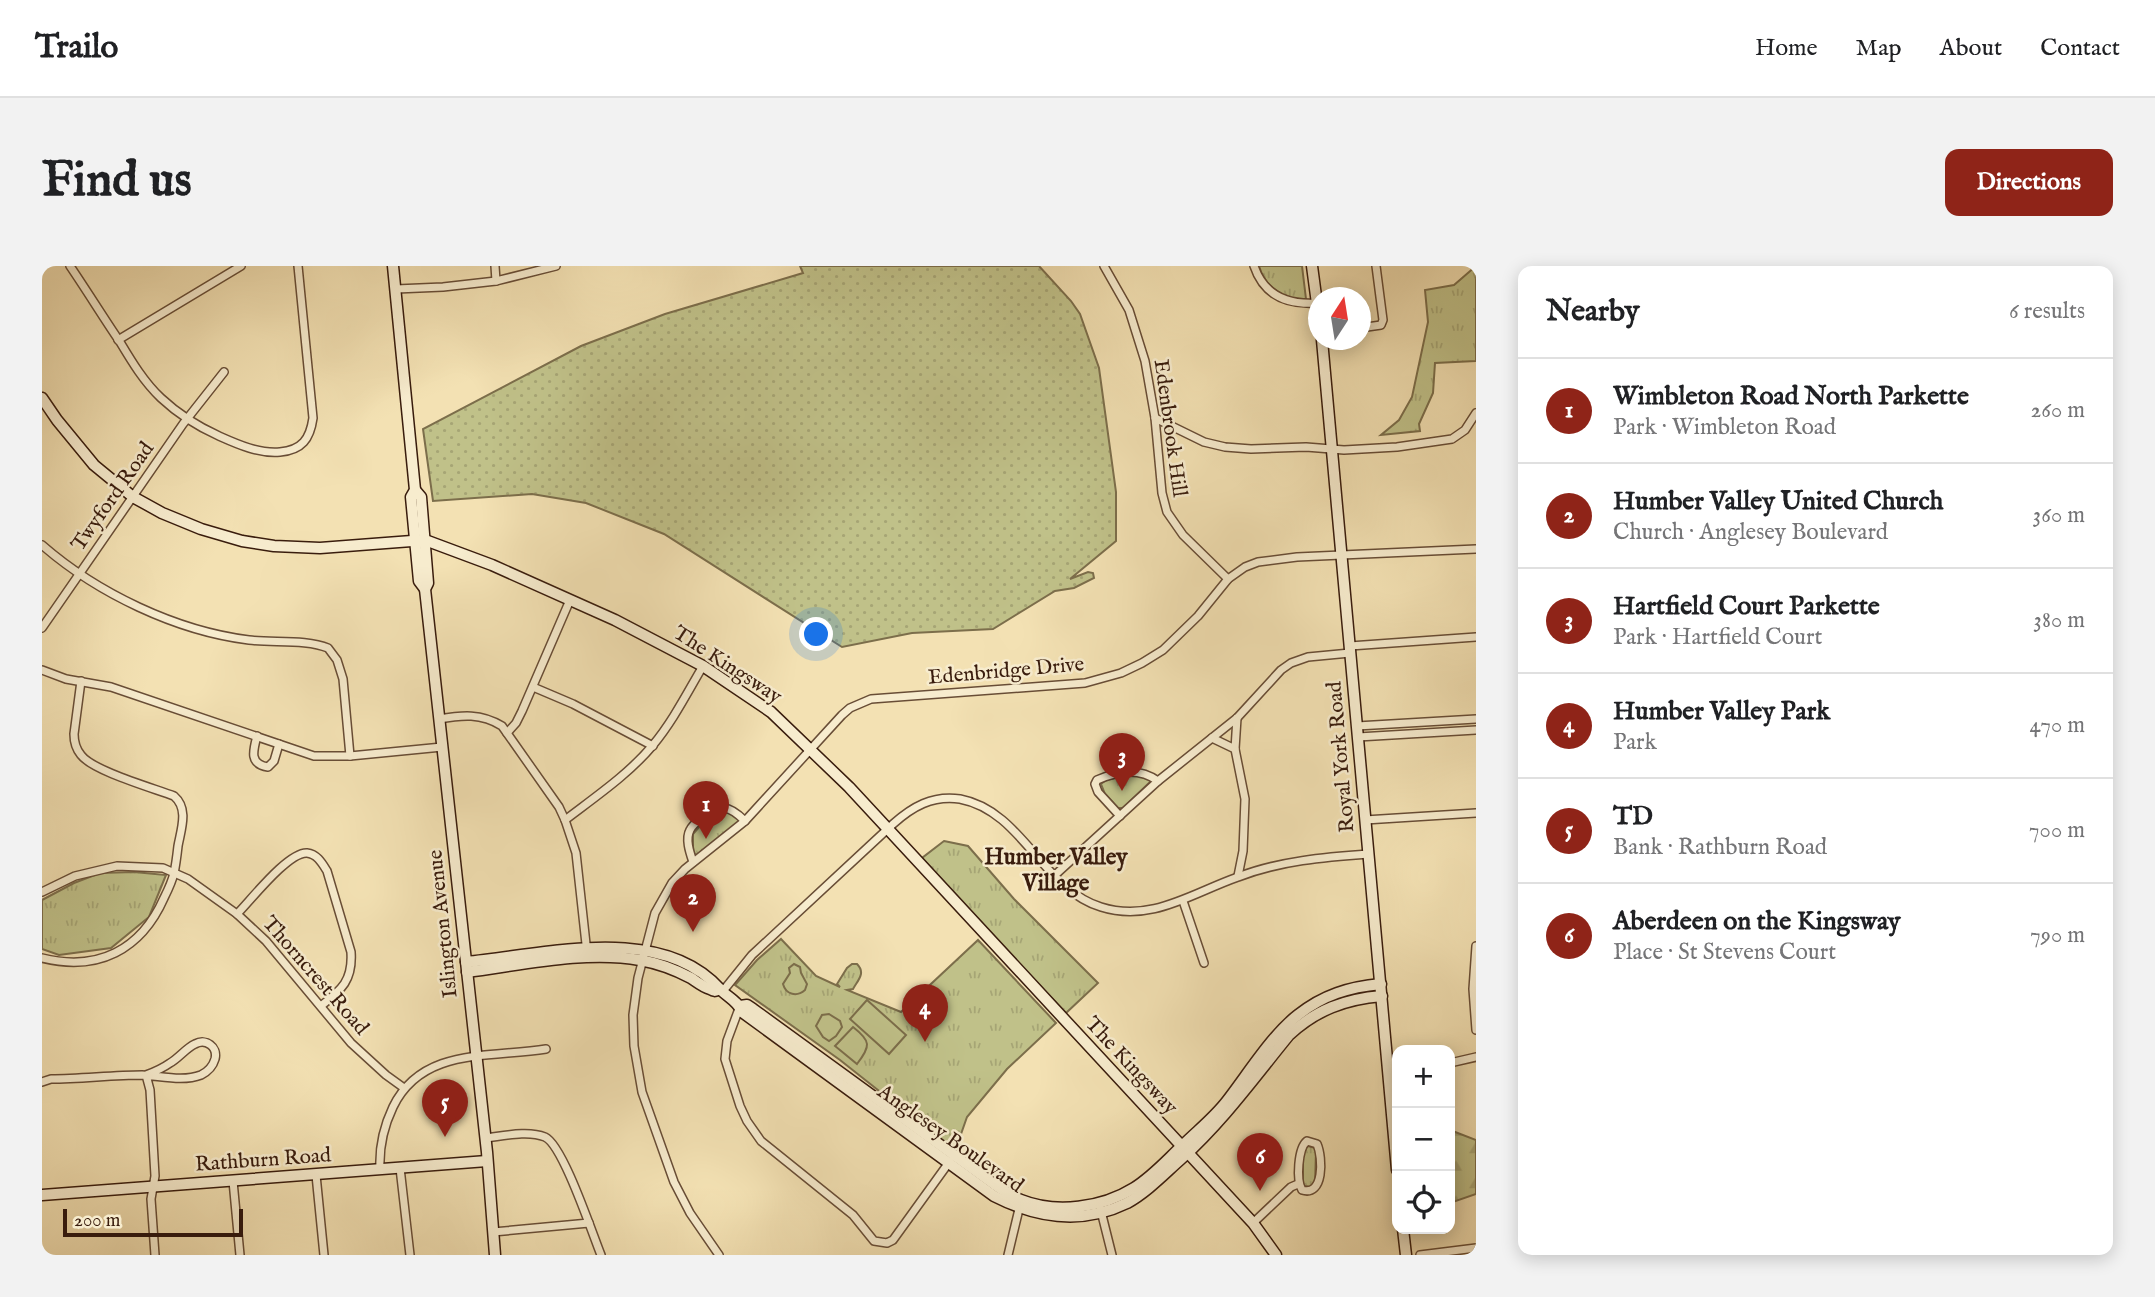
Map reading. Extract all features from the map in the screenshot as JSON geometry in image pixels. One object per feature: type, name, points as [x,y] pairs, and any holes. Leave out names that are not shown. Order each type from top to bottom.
[{"type":"street","points":[[118,340],[241,266]]},
{"type":"street","points":[[73,267],[153,390],[188,418],[228,441],[265,452],[287,451],[305,443],[313,418],[298,266]]},
{"type":"street","name":"Islington Avenue","points":[[393,266],[415,490],[411,497],[420,540],[419,581],[425,589],[485,1138],[495,1255]]},
{"type":"street","points":[[495,266],[496,281]]},
{"type":"street","points":[[396,289],[496,281],[556,266]]},
{"type":"street","name":"Edenbrook Hill","points":[[1104,266],[1133,321],[1145,361],[1155,418],[1162,493],[1167,512],[1176,527],[1228,579]]},
{"type":"street","points":[[1254,266],[1264,286],[1276,297],[1308,305]]},
{"type":"street","points":[[1312,266],[1315,287]]},
{"type":"street","points":[[1371,327],[1381,325],[1383,320],[1376,266]]},
{"type":"street","name":"Royal York Road","points":[[1323,350],[1365,820],[1392,1079]]},
{"type":"street","name":"Twyford Road","points":[[42,628],[188,418],[224,372]]},
{"type":"street","name":"The Kingsway","points":[[42,398],[94,465],[132,498],[162,513],[201,529],[259,544],[320,548],[420,540],[492,565],[615,620],[703,666],[771,712],[849,787],[1253,1223],[1276,1255]]},
{"type":"street","points":[[1155,418],[1204,442],[1225,447],[1306,447],[1333,450],[1397,447],[1452,439],[1465,430],[1476,413]]},
{"type":"street","points":[[42,545],[79,574],[149,612],[200,630],[246,640],[328,648],[337,660],[342,679],[349,756]]},
{"type":"street","name":"Edenbridge Drive","points":[[719,1255],[690,1213],[674,1182],[642,1092],[633,1032],[635,996],[643,955],[654,913],[672,883],[693,862],[745,821],[850,708],[871,699],[1085,683],[1121,673],[1154,656],[1183,633],[1228,579],[1245,567],[1271,559],[1476,549]]},
{"type":"street","points":[[507,733],[516,723],[570,600]]},
{"type":"street","points":[[1055,875],[1158,781],[1237,718],[1281,670],[1291,663],[1308,657],[1350,650],[1476,637]]},
{"type":"street","points":[[565,820],[653,746],[670,724],[703,666]]},
{"type":"street","points":[[42,670],[59,677],[111,687],[314,756],[349,756],[442,747]]},
{"type":"street","points":[[42,958],[88,962],[104,958],[122,950],[146,930],[159,911],[174,872],[183,816],[180,802],[174,796],[106,771],[83,758],[74,741],[81,681]]},
{"type":"street","points":[[533,687],[573,704],[653,746]]},
{"type":"street","points":[[439,719],[480,716],[502,726],[559,807],[576,853],[587,953]]},
{"type":"street","points":[[1237,718],[1235,749],[1245,799],[1243,850],[1238,876]]},
{"type":"street","points":[[1357,726],[1476,719]]},
{"type":"street","points":[[1358,737],[1476,730]]},
{"type":"street","points":[[257,736],[252,754],[254,761],[260,765],[268,767],[274,761],[279,744]]},
{"type":"street","points":[[1212,738],[1235,749]]},
{"type":"street","points":[[1120,816],[1098,792],[1095,784],[1097,780],[1132,771],[1145,773],[1158,781]]},
{"type":"street","points":[[721,990],[752,955],[908,810],[941,798],[969,801],[988,809],[1006,823],[1081,899],[1116,911],[1140,912],[1183,901],[1238,876],[1286,864],[1369,854]]},
{"type":"street","points":[[693,862],[688,835],[696,823],[718,808],[725,807],[745,821]]},
{"type":"street","points":[[1365,820],[1476,813]]},
{"type":"street","points":[[237,914],[293,857],[306,853],[321,861],[327,871],[352,961],[348,977],[340,991],[321,1006]]},
{"type":"street","name":"Thorncrest Road","points":[[42,892],[75,876],[105,867],[156,867],[174,872],[207,891],[266,941],[351,1043],[404,1088]]},
{"type":"street","points":[[1183,901],[1204,963]]},
{"type":"street","points":[[1476,946],[1473,989],[1476,1030]]},
{"type":"street","name":"Anglesey Boulevard","points":[[467,967],[587,953],[609,957],[643,955],[710,990],[721,990],[740,1006],[742,1012],[952,1159],[994,1196],[1057,1217],[1100,1207],[1134,1188],[1184,1150],[1225,1104],[1289,1022],[1353,987],[1381,984]]},
{"type":"street","name":"Anglesey Boulevard","points":[[1328,1002],[1382,996]]},
{"type":"street","points":[[740,1006],[727,1041],[725,1059],[747,1121],[761,1141],[853,1215],[874,1241],[887,1243],[892,1240],[952,1159]]},
{"type":"street","points":[[42,1082],[51,1079],[201,1075],[214,1063],[215,1050],[208,1043],[197,1043],[169,1064],[146,1075]]},
{"type":"street","points":[[380,1170],[381,1138],[391,1111],[404,1088],[424,1071],[438,1064],[475,1056],[546,1049]]},
{"type":"street","points":[[1455,1062],[1476,1057]]},
{"type":"street","points":[[146,1075],[150,1090],[155,1175],[151,1199],[155,1255]]},
{"type":"street","points":[[42,1076],[51,1079]]},
{"type":"street","points":[[485,1138],[535,1134],[551,1140],[564,1161],[601,1255]]},
{"type":"street","points":[[1307,1141],[1314,1142],[1320,1153],[1317,1186],[1305,1192],[1298,1184],[1300,1149],[1307,1141]]},
{"type":"street","name":"Rathburn Road","points":[[42,1195],[487,1161]]},
{"type":"street","points":[[400,1168],[410,1255]]},
{"type":"street","points":[[316,1175],[324,1255]]},
{"type":"street","points":[[233,1181],[240,1255]]},
{"type":"street","points":[[1253,1223],[1291,1186],[1298,1184]]},
{"type":"street","points":[[1008,1255],[1021,1205]]},
{"type":"street","points":[[1100,1207],[1112,1255]]},
{"type":"street","points":[[493,1232],[589,1223]]},
{"type":"street","points":[[1404,1234],[1406,1255]]},
{"type":"street","points":[[1420,1255],[1476,1248]]},
{"type":"green space","points":[[800,266],[1039,266],[1080,314],[1099,368],[1116,492],[1116,541],[1070,579],[1088,572],[1093,573],[1094,578],[1074,588],[1055,591],[993,629],[912,633],[842,647],[664,534],[586,503],[532,494],[433,501],[423,429],[581,346],[665,314],[803,273]]},
{"type":"green space","points":[[1259,266],[1302,266],[1306,299],[1290,298],[1276,291]]},
{"type":"green space","points":[[1476,266],[1476,361],[1435,363],[1433,393],[1419,424],[1420,431],[1381,435],[1399,420],[1412,397],[1428,322],[1425,290],[1454,285]]},
{"type":"green space","points":[[1133,774],[1151,780],[1123,808],[1118,808],[1105,794],[1101,784],[1106,780]]},
{"type":"green space","points":[[722,812],[735,815],[740,821],[696,856],[693,851],[693,834],[707,818]]},
{"type":"green space","points":[[944,841],[968,846],[1014,899],[1098,983],[1066,1013],[922,858]]},
{"type":"green space","points":[[100,873],[166,875],[149,917],[111,948],[59,955],[42,949],[42,900]]},
{"type":"green space","points":[[781,939],[816,976],[840,987],[837,984],[847,968],[857,964],[861,970],[860,977],[853,989],[847,990],[901,1012],[978,940],[1056,1023],[1007,1069],[967,1117],[955,1151],[840,1060],[735,985],[757,960]]},
{"type":"green space","points":[[794,964],[800,967],[807,984],[805,990],[795,994],[789,993],[783,984],[790,973],[789,968]]},
{"type":"green space","points":[[867,1000],[906,1035],[889,1054],[850,1019]]},
{"type":"green space","points":[[829,1014],[840,1021],[842,1027],[829,1041],[816,1026],[822,1015]]},
{"type":"green space","points":[[853,1027],[867,1044],[865,1053],[857,1064],[835,1046]]},
{"type":"green space","points":[[1455,1132],[1476,1140],[1476,1194],[1455,1201]]},
{"type":"green space","points":[[1308,1146],[1316,1151],[1315,1184],[1310,1187],[1304,1186],[1303,1183],[1303,1151]]},
{"type":"place","name":"Hartfield Court Parkette","points":[[1122,791]]},
{"type":"place","name":"Wimbleton Road North Parkette","points":[[706,839]]},
{"type":"place","name":"Humber Valley United Church","points":[[693,932]]},
{"type":"place","name":"Humber Valley Park","points":[[925,1042]]},
{"type":"place","name":"TD","points":[[445,1137]]},
{"type":"place","name":"Aberdeen on the Kingsway","points":[[1260,1191]]},
{"type":"district","name":"Humber Valley Village","points":[[1056,869]]}]
